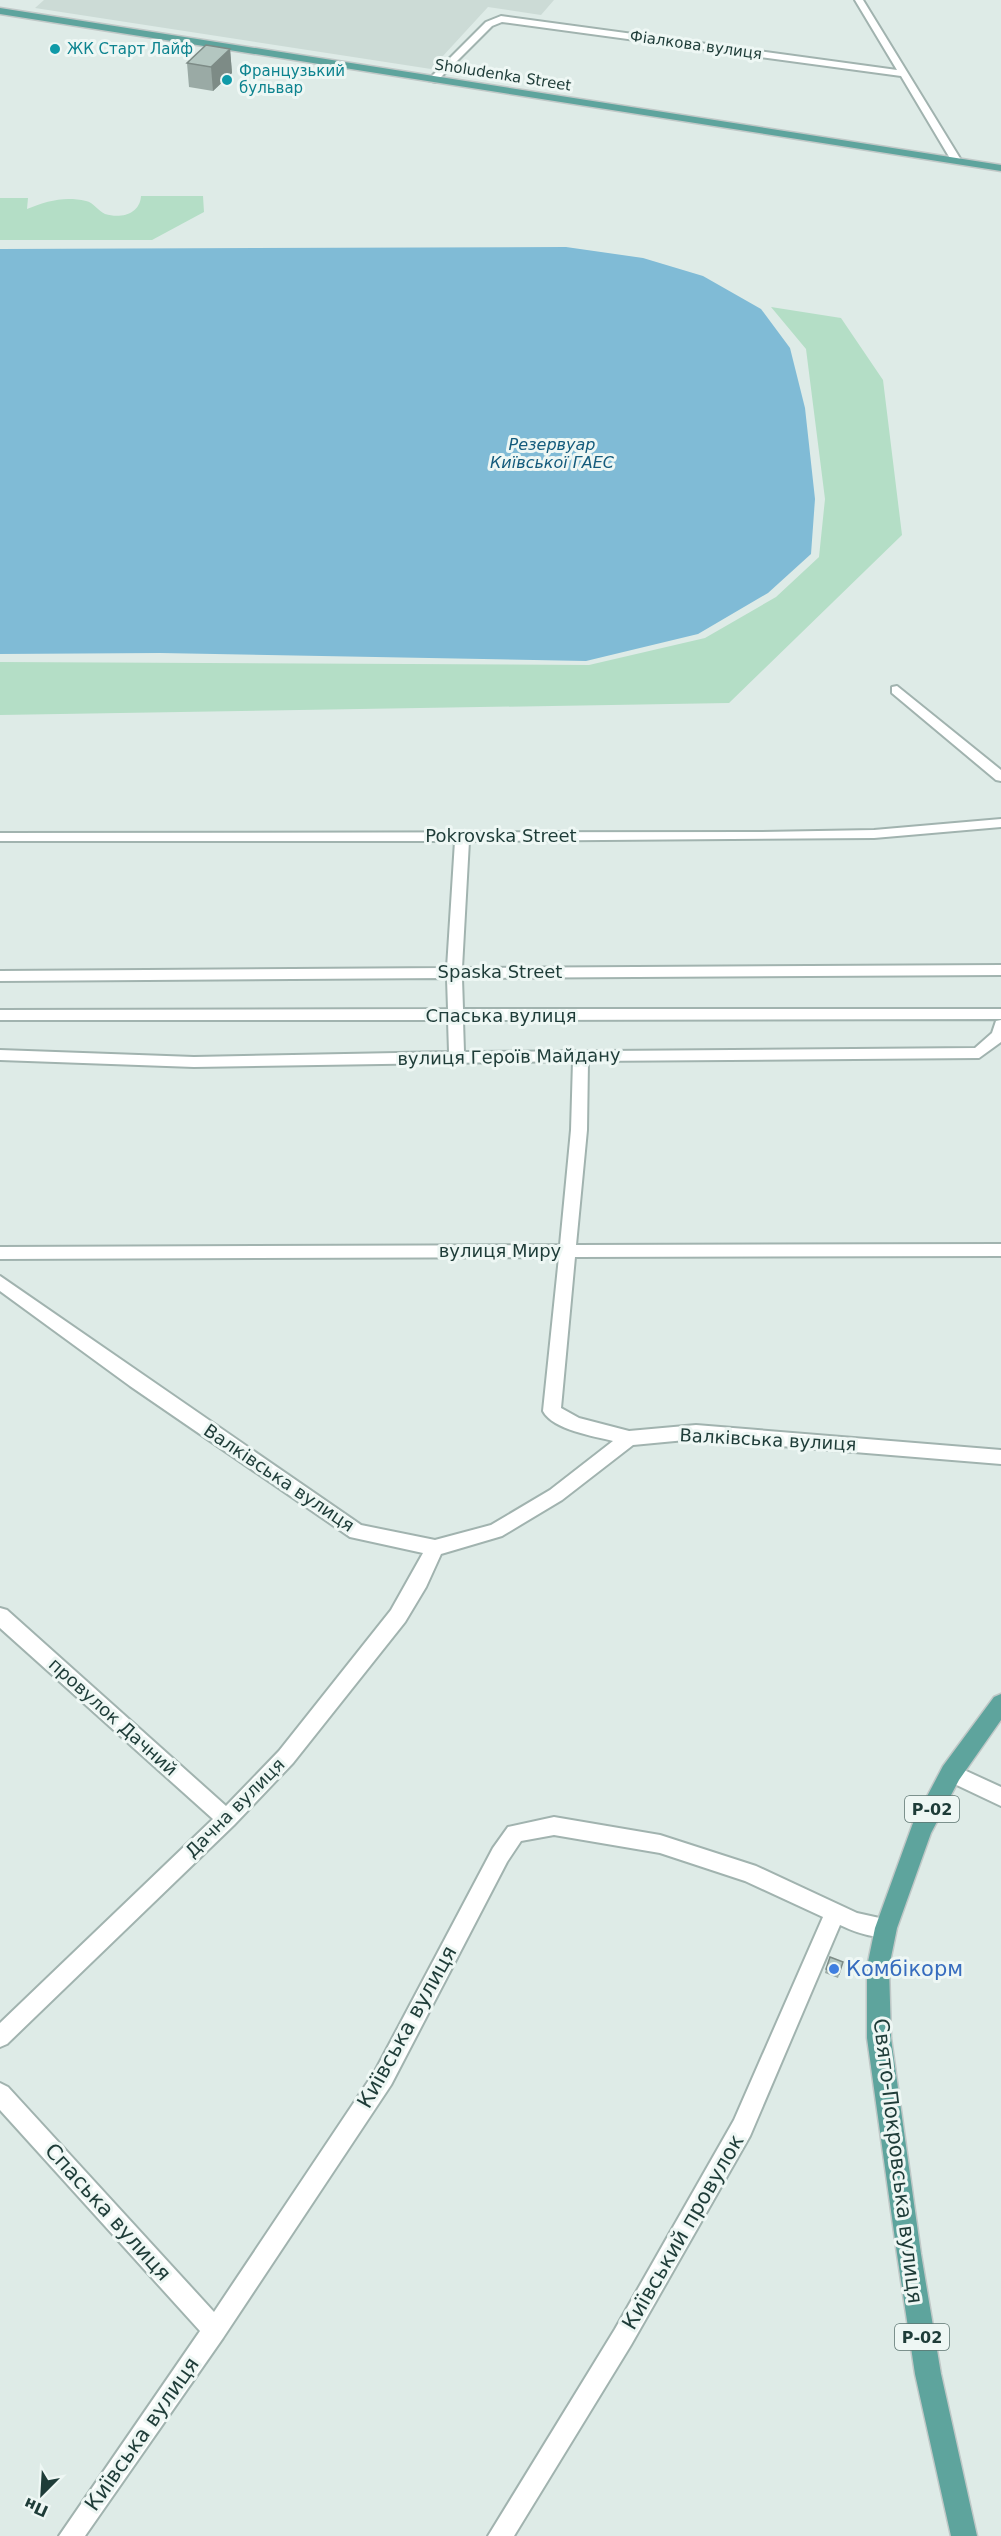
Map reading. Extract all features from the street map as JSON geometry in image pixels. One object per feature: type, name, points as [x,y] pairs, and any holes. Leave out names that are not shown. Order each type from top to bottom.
[{"type":"main road","name":"Sholudenka Street","points":[[0,11],[1001,168]]},
{"type":"main road","name":"Свято-Покровська вулиця","points":[[964,2536],[928,2374],[880,2049],[878,1967],[886,1928],[921,1830],[951,1773],[1001,1703]]},
{"type":"street","points":[[859,0],[956,160]]},
{"type":"street","name":"Фіалкова вулиця","points":[[433,80],[489,24],[501,19],[516,19],[904,74]]},
{"type":"street","points":[[897,690],[1001,777]]},
{"type":"street","name":"Pokrovska Street","points":[[0,837],[852,834],[1001,823]]},
{"type":"street","points":[[457,1057],[454,972],[462,836]]},
{"type":"street","name":"Spaska Street","points":[[0,976],[1001,970]]},
{"type":"street","name":"Спаська вулиця","points":[[0,1015],[1001,1014]]},
{"type":"street","name":"вулиця Героїв Майдану","points":[[0,1055],[194,1062],[580,1055],[979,1053],[999,1035],[1001,1024]]},
{"type":"street","points":[[580,1055],[579,1130],[552,1411],[574,1424],[629,1438]]},
{"type":"street","name":"вулиця Миру","points":[[0,1253],[1001,1250]]},
{"type":"street","name":"Валківська вулиця","points":[[0,1282],[136,1381],[356,1532],[435,1548],[496,1531],[556,1495],[629,1438],[696,1432],[1001,1457]]},
{"type":"street","name":"Дачна вулиця","points":[[0,2037],[226,1819],[286,1757],[373,1649],[419,1582],[435,1548]]},
{"type":"street","name":"провулок Дачний","points":[[0,1616],[226,1819]]},
{"type":"street","points":[[951,1773],[1001,1797]]},
{"type":"street","name":"Київська вулиця","points":[[70,2536],[216,2330],[383,2078],[501,1855],[515,1833],[554,1826],[660,1844],[749,1873],[855,1922],[886,1928]]},
{"type":"street","name":"Київський провулок","points":[[500,2536],[624,2337],[742,2128],[835,1913]]},
{"type":"street","name":"Спаська вулиця","points":[[0,2094],[216,2330]]},
{"type":"shaded area","points":[[44,0],[554,0],[541,15],[488,7],[431,69],[35,8]]},
{"type":"green space","points":[[141,196],[203,196],[204,212],[152,240],[0,240],[0,198],[28,198],[27,209],[56,200],[78,200],[89,202],[105,214],[117,216],[133,211],[140,202]]},
{"type":"green space","points":[[771,307],[841,318],[883,380],[902,535],[729,703],[0,715],[0,662],[589,665],[705,638],[776,597],[819,557],[825,499],[806,349]]},
{"type":"water","name":"Резервуар Київської ГАЕС","points":[[566,247],[643,258],[703,276],[761,309],[790,348],[805,408],[815,499],[811,554],[768,593],[698,634],[586,661],[160,653],[0,654],[0,249]]},
{"type":"building","points":[[206,45],[230,49],[211,67],[187,63]]},
{"type":"building","name":"Комбікорм","points":[[830,1957],[843,1962],[839,1974],[826,1969]]},
{"type":"place","name":"ЖК Старт Лайф","points":[[55,49]]},
{"type":"place","name":"Французький бульвар","points":[[227,80]]},
{"type":"place","name":"Комбікорм","points":[[834,1969]]}]
